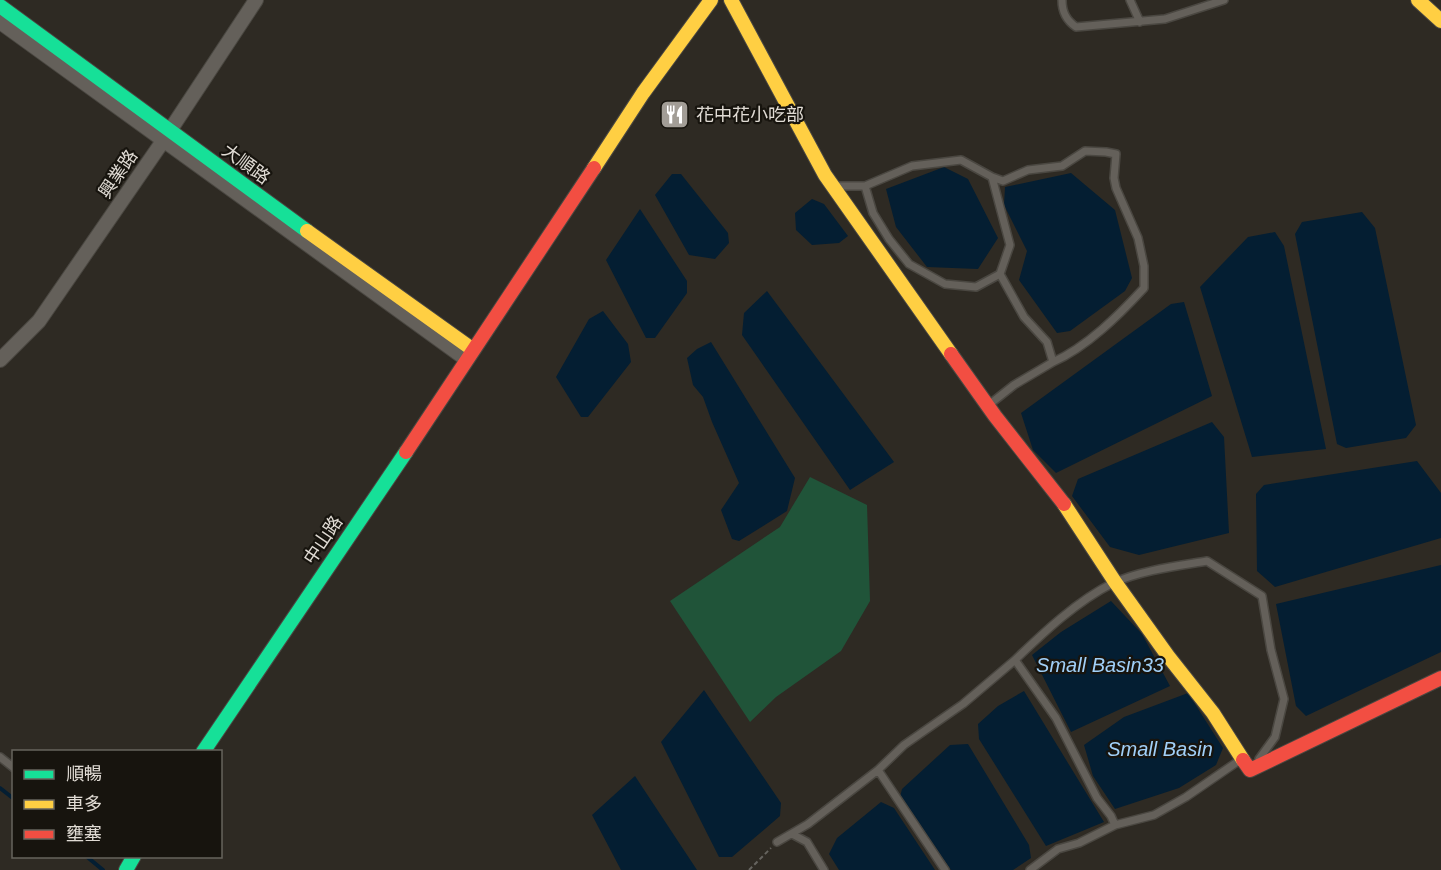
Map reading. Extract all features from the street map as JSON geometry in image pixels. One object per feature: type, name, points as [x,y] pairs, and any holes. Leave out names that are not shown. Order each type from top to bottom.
[{"type":"street","name":"興業路","points":[[0,360],[39,321],[256,0]]},
{"type":"street","name":"中山路","points":[[203,750],[430,416],[643,93],[711,0]]},
{"type":"street","points":[[731,0],[825,175],[988,406],[1056,494],[1168,656],[1213,713],[1250,770],[1441,678]]},
{"type":"street","points":[[1418,0],[1441,21]]},
{"type":"street","name":"大順路","points":[[0,6],[166,136]]},
{"type":"street","name":"大順路","points":[[0,22],[166,136],[469,354]]},
{"type":"lane","points":[[1062,0],[1062,10],[1065,16],[1069,23],[1076,27],[1165,19],[1224,0]]},
{"type":"lane","points":[[1130,0],[1140,22]]},
{"type":"lane","points":[[833,186],[865,186],[912,166],[961,160],[1003,181],[1028,170],[1062,166],[1085,151],[1116,154],[1114,178],[1116,188],[1138,238],[1144,266],[1144,288],[1118,317],[1071,354],[1014,385],[988,406]]},
{"type":"lane","points":[[865,186],[873,213],[889,239],[909,264],[945,284],[976,287],[1000,274],[1010,245],[992,177]]},
{"type":"lane","points":[[1000,274],[1024,317],[1047,342],[1053,362]]},
{"type":"lane","points":[[777,842],[808,824],[878,770],[904,745],[963,704],[1055,624],[1091,596],[1115,582],[1159,570],[1207,561],[1262,596],[1271,650],[1284,699],[1275,737],[1250,770]]},
{"type":"lane","points":[[1015,660],[1056,718],[1097,798],[1115,825]]},
{"type":"lane","points":[[0,757],[12,766]]},
{"type":"lane","points":[[1030,870],[1058,849],[1079,843],[1115,825],[1154,815],[1186,797],[1242,758]]},
{"type":"lane","points":[[878,770],[945,870]]},
{"type":"lane","points":[[792,834],[807,842],[824,870]]},
{"type":"path","points":[[749,870],[777,842]]},
{"type":"green space","points":[[810,477],[867,505],[870,601],[841,651],[776,697],[750,722],[670,601],[780,527]]},
{"type":"water","points":[[944,167],[968,179],[998,238],[978,269],[927,267],[896,227],[886,189]]},
{"type":"water","points":[[1071,173],[1115,210],[1132,278],[1125,291],[1070,331],[1057,333],[1019,280],[1027,251],[1004,205],[1005,187]]},
{"type":"water","points":[[672,174],[681,174],[728,233],[729,243],[715,259],[689,255],[655,195]]},
{"type":"water","points":[[812,199],[824,204],[848,236],[839,243],[812,245],[796,230],[795,213]]},
{"type":"water","points":[[640,209],[687,281],[687,293],[655,338],[646,338],[606,260]]},
{"type":"water","points":[[1362,212],[1375,228],[1416,425],[1406,438],[1346,448],[1337,444],[1295,234],[1302,222]]},
{"type":"water","points":[[1275,232],[1284,246],[1326,449],[1252,457],[1200,287],[1248,237]]},
{"type":"water","points":[[767,291],[894,462],[850,490],[742,335],[744,313]]},
{"type":"water","points":[[1184,302],[1212,396],[1056,473],[1033,450],[1021,413],[1171,304]]},
{"type":"water","points":[[603,311],[628,344],[631,362],[588,417],[581,417],[556,377],[589,319]]},
{"type":"water","points":[[711,342],[795,478],[787,511],[739,541],[732,539],[721,510],[739,483],[703,397],[693,385],[687,358],[697,349]]},
{"type":"water","points":[[1212,422],[1224,437],[1229,533],[1139,555],[1110,547],[1072,496],[1078,479]]},
{"type":"water","points":[[1417,461],[1441,493],[1441,538],[1275,587],[1257,571],[1256,494],[1264,485]]},
{"type":"water","points":[[1441,565],[1441,652],[1306,716],[1296,706],[1276,604]]},
{"type":"water","name":"Small Basin33","points":[[1111,601],[1142,634],[1170,686],[1071,732],[1032,655],[1061,632]]},
{"type":"water","points":[[704,690],[781,803],[780,816],[732,857],[719,857],[661,742]]},
{"type":"water","name":"Small Basin","points":[[1024,691],[1104,822],[1046,846],[979,739],[978,724],[998,706]]},
{"type":"water","name":"Small Basin","points":[[1188,693],[1223,748],[1216,765],[1179,788],[1115,809],[1093,776],[1084,745],[1124,717]]},
{"type":"water","points":[[968,744],[1029,845],[1031,858],[1013,870],[951,870],[900,797],[902,789],[950,745]]},
{"type":"water","points":[[635,776],[697,870],[621,870],[592,815]]},
{"type":"water","points":[[881,802],[894,808],[935,870],[839,870],[829,854],[837,838]]},
{"type":"waterway","points":[[0,788],[12,797]]},
{"type":"waterway","points":[[88,858],[103,870]]},
{"type":"traffic: fast","points":[[0,6],[307,231]]},
{"type":"traffic: fast","points":[[204,750],[406,452]]},
{"type":"traffic: fast","points":[[126,870],[133,858]]},
{"type":"traffic: slow","points":[[594,168],[643,93],[711,0]]},
{"type":"traffic: slow","points":[[731,0],[825,175],[951,354]]},
{"type":"traffic: slow","points":[[1418,0],[1441,21]]},
{"type":"traffic: slow","points":[[307,231],[472,349]]},
{"type":"traffic: slow","points":[[1064,504],[1115,582],[1168,656],[1213,713],[1243,760]]},
{"type":"traffic: jam","points":[[406,452],[594,168]]},
{"type":"traffic: jam","points":[[951,354],[995,416],[1064,504]]},
{"type":"traffic: jam","points":[[1243,760],[1250,770],[1441,678]]},
{"type":"place","name":"花中花小吃部","points":[[675,115]]}]
